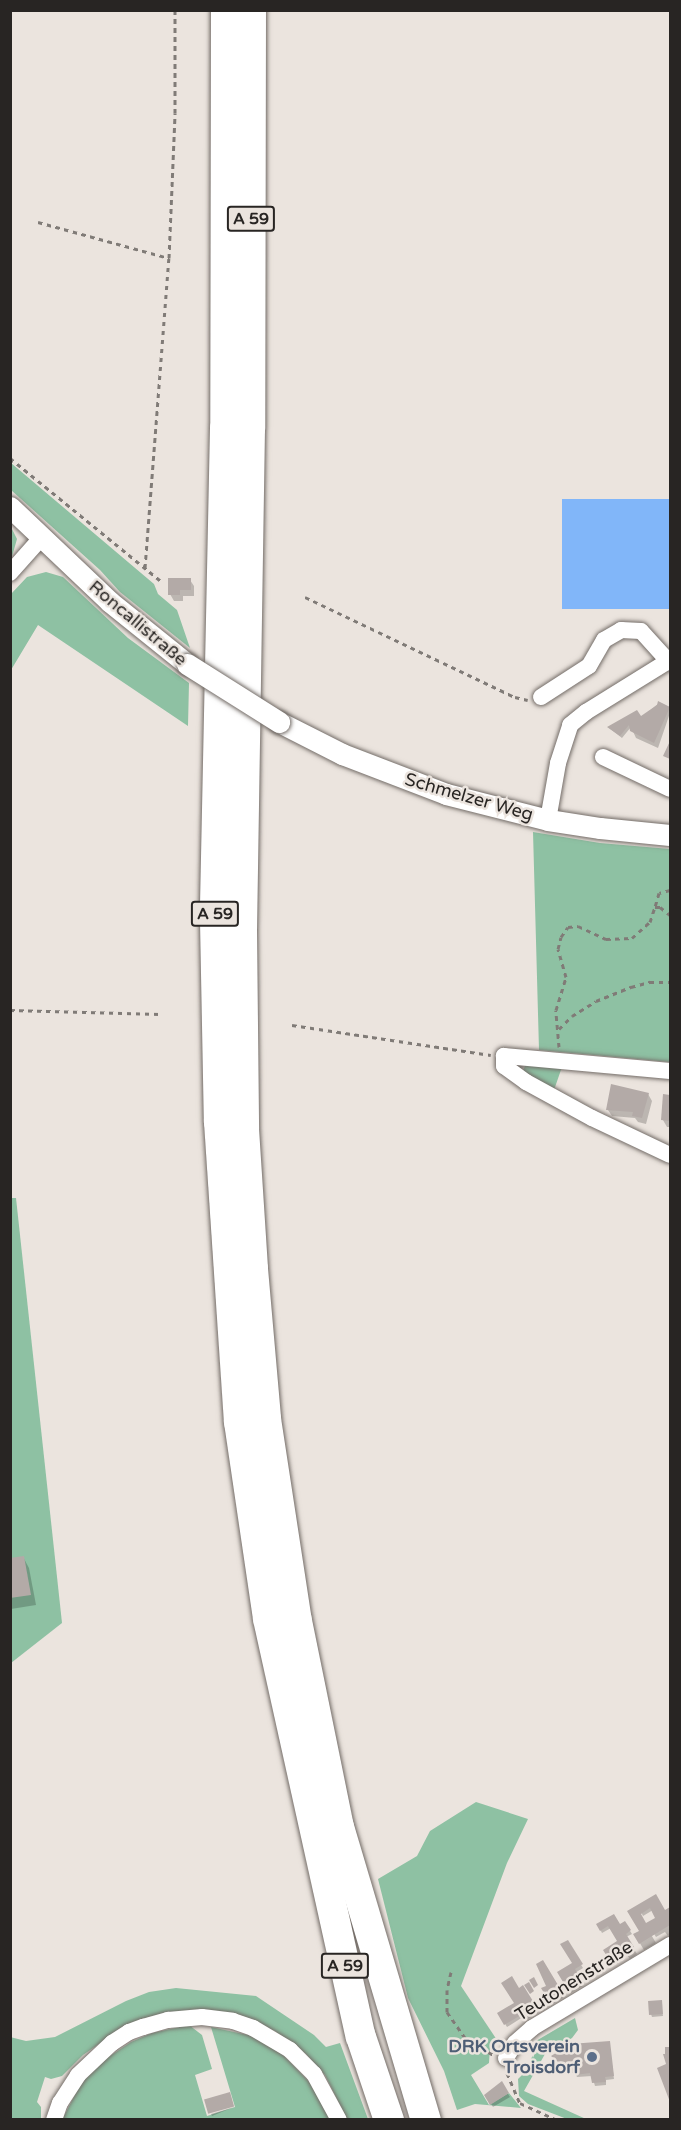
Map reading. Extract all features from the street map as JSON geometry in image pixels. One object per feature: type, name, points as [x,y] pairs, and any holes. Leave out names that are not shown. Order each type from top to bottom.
[{"type":"highway","name":"A 59","points":[[226,10],[225,428],[215,921],[219,1122],[237,1400],[268,1619],[361,2037],[389,2120]]},
{"type":"highway","name":"A 59","points":[[251,10],[250,428],[242,930],[244,1129],[253,1269],[266,1419],[293,1598],[339,1827],[426,2120]]},
{"type":"street","name":"Roncallistraße","points":[[10,507],[110,602],[187,664],[279,722]]},
{"type":"street","points":[[10,573],[42,537]]},
{"type":"street","points":[[541,697],[589,666],[604,640],[621,630],[641,631],[670,661],[586,712],[570,725],[558,764],[548,820]]},
{"type":"street","name":"Schmelzer Weg","points":[[279,722],[342,754],[409,781],[489,806],[548,820],[670,835]]},
{"type":"street","points":[[603,757],[670,789]]},
{"type":"street","points":[[670,1071],[504,1056],[504,1066],[526,1082],[592,1118],[670,1155]]},
{"type":"street","name":"Teutonenstraße","points":[[506,2058],[515,2043],[532,2028],[670,1945]]},
{"type":"street","points":[[54,2120],[60,2103],[78,2075],[112,2043],[129,2032],[155,2024],[202,2017],[233,2021],[253,2028],[290,2050],[314,2073],[339,2120]]},
{"type":"path","points":[[146,568],[169,258],[175,113],[175,10]]},
{"type":"path","points":[[38,222],[169,258]]},
{"type":"path","points":[[10,458],[161,581]]},
{"type":"path","points":[[305,597],[515,697],[523,700],[541,697]]},
{"type":"path","points":[[558,1060],[559,1029],[556,1010],[566,977],[558,944],[568,927],[578,926],[606,939],[624,940],[641,932],[650,922],[659,893],[670,889]]},
{"type":"path","points":[[655,907],[660,907],[670,915]]},
{"type":"path","points":[[559,1029],[572,1016],[596,1001],[650,982],[670,982]]},
{"type":"path","points":[[10,1010],[160,1014]]},
{"type":"path","points":[[292,1025],[504,1056]]},
{"type":"path","points":[[451,1972],[447,1990],[447,2012],[465,2038],[476,2046],[506,2058],[507,2074],[520,2103],[557,2120]]},
{"type":"green space","points":[[11,463],[154,584],[158,594],[177,610],[190,648],[120,592],[100,570],[11,490]]},
{"type":"green space","points":[[11,527],[17,539],[11,560]]},
{"type":"green space","points":[[46,572],[63,577],[128,638],[189,683],[188,726],[38,625],[11,670],[11,594],[27,577]]},
{"type":"green space","points":[[533,832],[600,843],[670,849],[670,1062],[539,1050]]},
{"type":"green space","points":[[526,1063],[562,1067],[554,1090],[523,1071]]},
{"type":"green space","points":[[10,1198],[16,1198],[62,1623],[11,1663]]},
{"type":"green space","points":[[476,1802],[528,1819],[507,1863],[461,1986],[497,2040],[490,2047],[489,2063],[471,2075],[489,2105],[509,2093],[521,2108],[475,2104],[457,2110],[444,2071],[408,1998],[378,1879],[417,1856],[430,1831]]},
{"type":"green space","points":[[176,1988],[256,1996],[314,2035],[326,2047],[340,2043],[368,2119],[347,2119],[325,2075],[306,2054],[275,2031],[251,2021],[119,2030],[83,2055],[62,2076],[51,2079],[45,2077],[37,2102],[41,2107],[41,2119],[11,2119],[10,2037],[26,2041],[55,2037],[126,2001],[149,1992]]},
{"type":"green space","points":[[575,2018],[578,2030],[572,2038],[545,2054],[524,2091],[586,2119],[567,2119],[528,2104],[519,2096],[518,2079],[529,2068],[536,2041]]},
{"type":"green space","points":[[189,2025],[202,2035],[212,2069],[195,2075],[207,2116],[235,2107],[211,2027],[248,2035],[268,2044],[285,2057],[316,2089],[330,2120],[62,2120],[80,2085],[104,2060],[131,2042],[152,2033]]},
{"type":"water","points":[[562,499],[670,499],[670,609],[562,609]]},
{"type":"building","points":[[168,578],[191,578],[191,590],[180,590],[180,595],[168,595]]},
{"type":"building","points":[[658,701],[670,707],[654,743],[630,731],[629,725],[620,736],[607,727],[637,710],[641,716],[657,705]]},
{"type":"building","points":[[670,741],[670,759],[663,756]]},
{"type":"building","points":[[611,1084],[649,1093],[642,1118],[632,1116],[633,1112],[606,1110]]},
{"type":"building","points":[[663,1094],[670,1095],[670,1121],[661,1120]]},
{"type":"building","points":[[24,1556],[31,1595],[10,1598],[10,1558]]},
{"type":"building","points":[[656,1894],[665,1910],[670,1907],[670,1925],[639,1944],[633,1934],[639,1931],[627,1911]],"holes":[[[650,1908],[655,1918],[646,1923],[641,1914]]]},
{"type":"building","points":[[614,1914],[620,1924],[625,1921],[631,1930],[626,1934],[634,1947],[610,1961],[603,1950],[617,1941],[608,1926],[600,1931],[596,1924]]},
{"type":"building","points":[[568,1940],[583,1964],[575,1969],[580,1978],[566,1987],[557,1972],[572,1963],[560,1944]]},
{"type":"building","points":[[543,1960],[561,1990],[547,1998],[541,1988],[546,1986],[536,1964]]},
{"type":"building","points":[[512,1976],[519,1988],[523,1985],[536,2006],[504,2025],[497,2013],[514,2003],[501,1983]]},
{"type":"building","points":[[534,1977],[538,1985],[534,1988],[529,1980]]},
{"type":"building","points":[[529,1982],[534,1991],[530,1994],[524,1985]]},
{"type":"building","points":[[662,2000],[663,2014],[649,2015],[648,2001]]},
{"type":"building","name":"DRK Ortsverein Troisdorf","points":[[610,2041],[614,2076],[605,2077],[606,2082],[592,2083],[590,2073],[574,2075],[573,2070],[569,2071],[551,2056],[570,2044]]},
{"type":"building","points":[[665,2047],[670,2047],[670,2102],[657,2068],[666,2064],[663,2054],[665,2054]]},
{"type":"building","points":[[502,2081],[509,2093],[490,2105],[484,2095]]},
{"type":"building","points":[[230,2092],[234,2106],[208,2114],[204,2099]]},
{"type":"place","name":"DRK Ortsverein Troisdorf","points":[[592,2057]]}]
